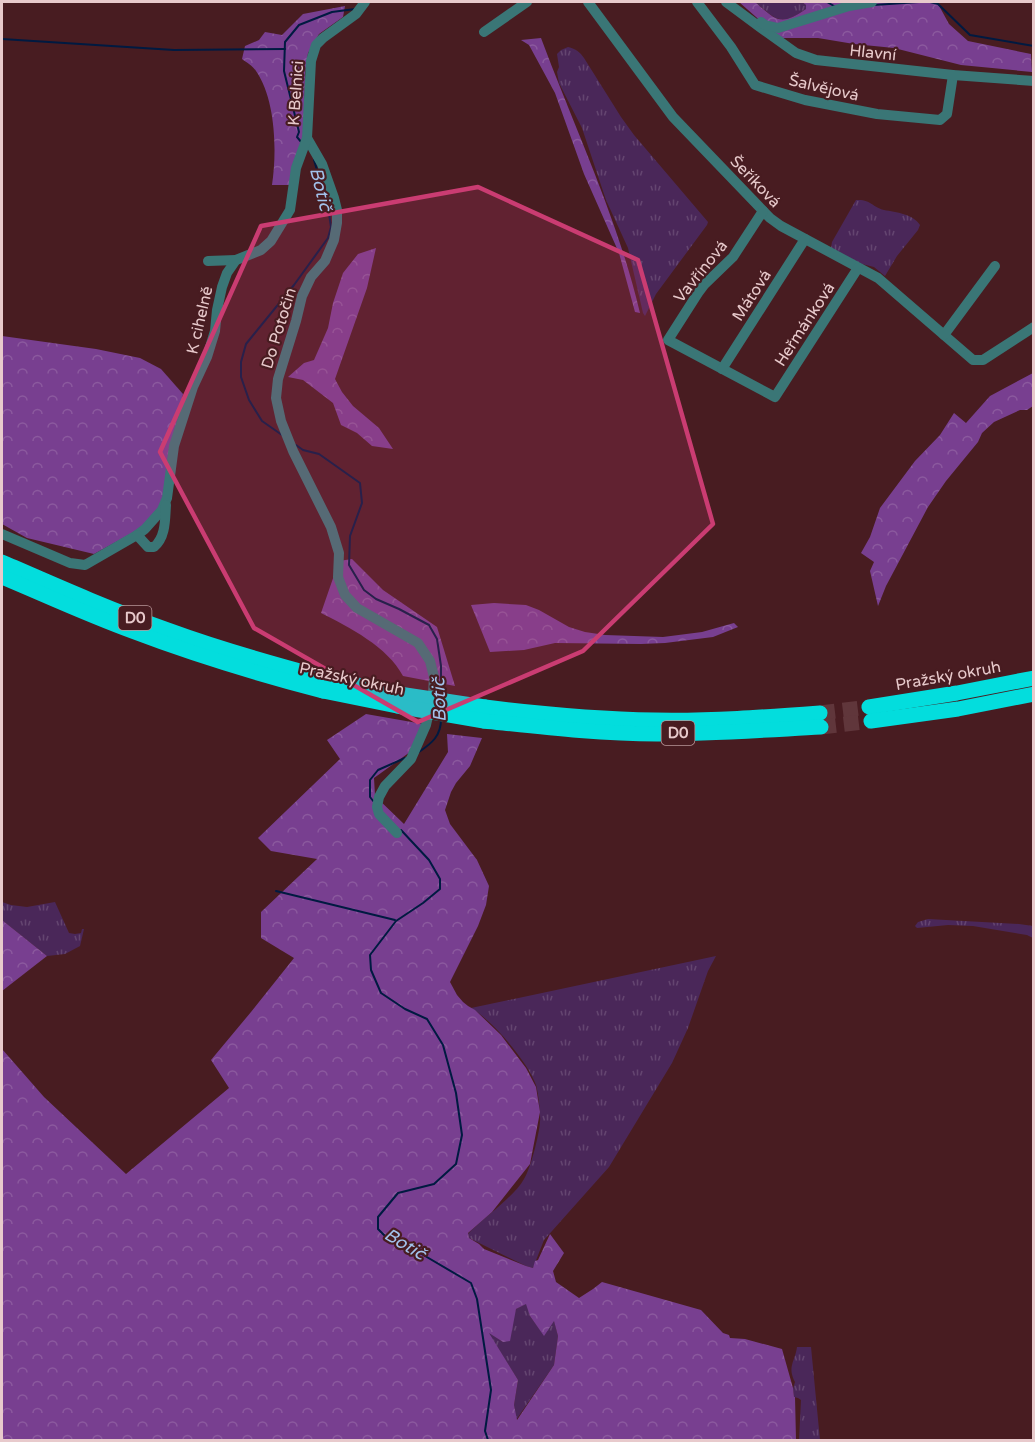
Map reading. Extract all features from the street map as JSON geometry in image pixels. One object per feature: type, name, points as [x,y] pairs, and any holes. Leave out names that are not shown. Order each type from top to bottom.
[{"type":"highway","name":"Pražský okruh","points":[[2,562],[103,606],[168,630],[325,685],[408,708],[484,714],[581,730],[657,734],[752,732],[820,720]]},
{"type":"highway","name":"Pražský okruh","points":[[2,577],[97,618],[163,643],[268,676],[325,685]]},
{"type":"highway","name":"Pražský okruh","points":[[1034,678],[957,693],[870,714],[958,709],[1034,693]]},
{"type":"street","points":[[484,32],[526,2]]},
{"type":"street","name":"Šeříková","points":[[588,2],[673,117],[770,218],[878,278],[973,360],[983,360],[1034,327]]},
{"type":"street","name":"Šalvějová","points":[[697,2],[731,47],[755,85],[805,100],[877,114],[940,120],[947,114],[952,75]]},
{"type":"street","name":"Hlavní","points":[[726,2],[796,52],[816,60],[952,75],[1034,81]]},
{"type":"street","points":[[735,2],[765,25],[777,28],[849,6],[872,2]]},
{"type":"street","name":"K Belnici","points":[[305,142],[311,61],[316,45],[362,6]]},
{"type":"street","points":[[208,261],[236,260],[261,250],[271,241],[290,210],[296,168],[305,142]]},
{"type":"street","name":"Do Potočin","points":[[305,142],[322,164],[338,210],[337,223],[334,240],[325,261],[311,277],[302,296],[278,378],[276,398],[281,420],[293,452],[331,527],[339,553],[338,577],[345,596],[357,608],[418,643],[430,661],[434,677],[433,694],[426,725],[411,759],[385,786],[379,796],[377,807],[379,814],[397,833]]},
{"type":"street","name":"Vavřínová","points":[[763,211],[733,257],[698,293],[668,340],[775,398]]},
{"type":"street","name":"Mátová","points":[[722,369],[805,239]]},
{"type":"street","name":"K cihelně","points":[[137,535],[148,547],[154,547],[159,543],[163,534],[174,446],[193,387],[207,357],[215,331],[222,287],[227,273],[236,260]]},
{"type":"street","points":[[944,335],[995,266]]},
{"type":"street","name":"Heřmánková","points":[[775,398],[858,268]]},
{"type":"street","name":"K cihelně","points":[[2,534],[70,563],[85,565],[146,529],[162,510],[167,498]]},
{"type":"highlighted area","points":[[478,187],[638,260],[713,524],[583,651],[418,722],[254,628],[160,452],[261,226]]},
{"type":"green space","points":[[739,2],[755,2],[774,17],[784,19],[806,9],[806,5],[802,2],[937,2],[949,24],[968,41],[1031,54],[1032,72],[961,65],[894,48],[818,38],[780,38]]},
{"type":"green space","points":[[755,2],[802,2],[806,5],[806,9],[790,18],[779,19]]},
{"type":"green space","points":[[345,6],[343,17],[319,34],[308,53],[305,73],[304,135],[290,185],[272,185],[274,142],[271,111],[263,83],[256,71],[242,59],[245,46],[259,40],[265,32],[282,35],[303,14]]},
{"type":"green space","points":[[541,38],[608,209],[640,313],[635,312],[619,253],[584,174],[555,93],[529,45],[521,40]]},
{"type":"green space","points":[[568,47],[579,52],[634,135],[708,222],[656,294],[645,316],[628,248],[606,200],[582,128],[559,83],[557,54]]},
{"type":"green space","points":[[856,200],[909,216],[920,225],[885,276],[874,267],[862,264],[831,248],[832,242]]},
{"type":"green space","points":[[376,248],[367,288],[335,379],[353,406],[379,428],[393,449],[372,446],[357,433],[341,425],[333,403],[303,380],[288,377],[304,363],[314,360],[328,328],[343,273],[358,254]]},
{"type":"green space","points":[[2,336],[96,349],[140,358],[161,369],[183,394],[162,504],[145,526],[94,554],[27,538],[2,524]]},
{"type":"green space","points":[[1033,373],[1033,406],[994,422],[982,433],[978,442],[928,507],[886,586],[878,606],[870,571],[874,562],[861,553],[870,537],[880,508],[915,461],[940,435],[954,413],[966,423],[990,396]]},
{"type":"green space","points":[[352,559],[383,590],[437,627],[455,686],[403,676],[378,647],[355,631],[321,613],[339,561]]},
{"type":"green space","points":[[494,603],[526,605],[569,627],[605,635],[663,637],[702,632],[734,623],[738,627],[713,637],[665,643],[555,643],[524,650],[490,652],[471,605]]},
{"type":"green space","points":[[366,714],[423,724],[410,752],[374,778],[375,796],[404,824],[448,752],[447,734],[482,738],[470,766],[451,792],[445,810],[450,824],[477,860],[489,886],[486,905],[478,926],[450,982],[463,1002],[475,1010],[501,1035],[526,1068],[536,1087],[540,1112],[530,1164],[492,1212],[468,1233],[469,1238],[484,1249],[533,1268],[550,1234],[564,1253],[553,1271],[556,1282],[579,1298],[602,1282],[701,1310],[730,1338],[745,1339],[782,1349],[795,1397],[796,1440],[2,1440],[2,1049],[44,1097],[126,1174],[229,1088],[211,1060],[294,958],[261,938],[261,912],[317,859],[271,851],[258,838],[340,759],[327,740]],"holes":[[[526,1304],[530,1316],[544,1336],[554,1321],[558,1336],[554,1365],[517,1420],[514,1405],[518,1380],[489,1333],[503,1342],[510,1341],[516,1309]]]},
{"type":"green space","points":[[2,902],[27,907],[55,902],[69,933],[81,933],[84,929],[80,946],[65,954],[47,956],[2,920]]},
{"type":"green space","points":[[928,919],[1033,926],[1033,938],[973,926],[948,925],[917,928],[915,926],[918,922]]},
{"type":"green space","points":[[2,920],[47,956],[2,991]]},
{"type":"green space","points":[[716,956],[672,1063],[609,1167],[544,1240],[533,1268],[469,1238],[468,1234],[513,1193],[524,1179],[534,1151],[540,1119],[536,1085],[532,1076],[499,1032],[471,1008]]},
{"type":"green space","points":[[527,1303],[530,1316],[544,1335],[554,1320],[558,1336],[554,1365],[516,1420],[514,1405],[518,1380],[487,1331],[503,1342],[516,1309]]},
{"type":"green space","points":[[797,1347],[811,1347],[820,1440],[799,1440],[801,1400],[794,1397],[795,1382],[792,1372]]},
{"type":"waterway","points":[[827,2],[834,6]]},
{"type":"waterway","points":[[874,5],[919,2]]},
{"type":"waterway","points":[[930,2],[938,4],[970,35],[1034,46]]},
{"type":"waterway","name":"Botič","points":[[302,143],[297,137],[299,132],[284,71],[285,42],[299,25],[332,12],[355,9]]},
{"type":"waterway","points":[[2,39],[174,50],[285,49]]},
{"type":"waterway","name":"Botič","points":[[282,435],[262,421],[249,400],[241,377],[241,362],[246,344],[294,285],[328,238],[331,227],[328,207],[314,160]]},
{"type":"waterway","name":"Botič","points":[[296,445],[303,450],[319,454],[360,483],[362,503],[350,536],[349,565],[364,590],[376,599],[429,625],[437,639],[441,666],[441,696]]},
{"type":"waterway","name":"Botič","points":[[419,752],[435,738],[441,719]]},
{"type":"waterway","name":"Botič","points":[[374,802],[370,797],[370,780],[378,770],[405,758]]},
{"type":"waterway","name":"Botič","points":[[401,830],[429,860],[440,879],[440,889],[396,921],[370,955],[371,970],[381,993],[405,1009],[427,1019],[443,1045],[456,1093],[462,1135],[456,1164],[434,1184],[398,1193],[378,1217],[378,1229],[385,1236],[420,1253],[471,1283],[477,1299],[491,1390],[485,1431],[488,1440]]},
{"type":"waterway","points":[[276,891],[395,920]]},
{"type":"tunnel","points":[[820,713],[869,707]]},
{"type":"tunnel","points":[[821,727],[871,721]]}]
